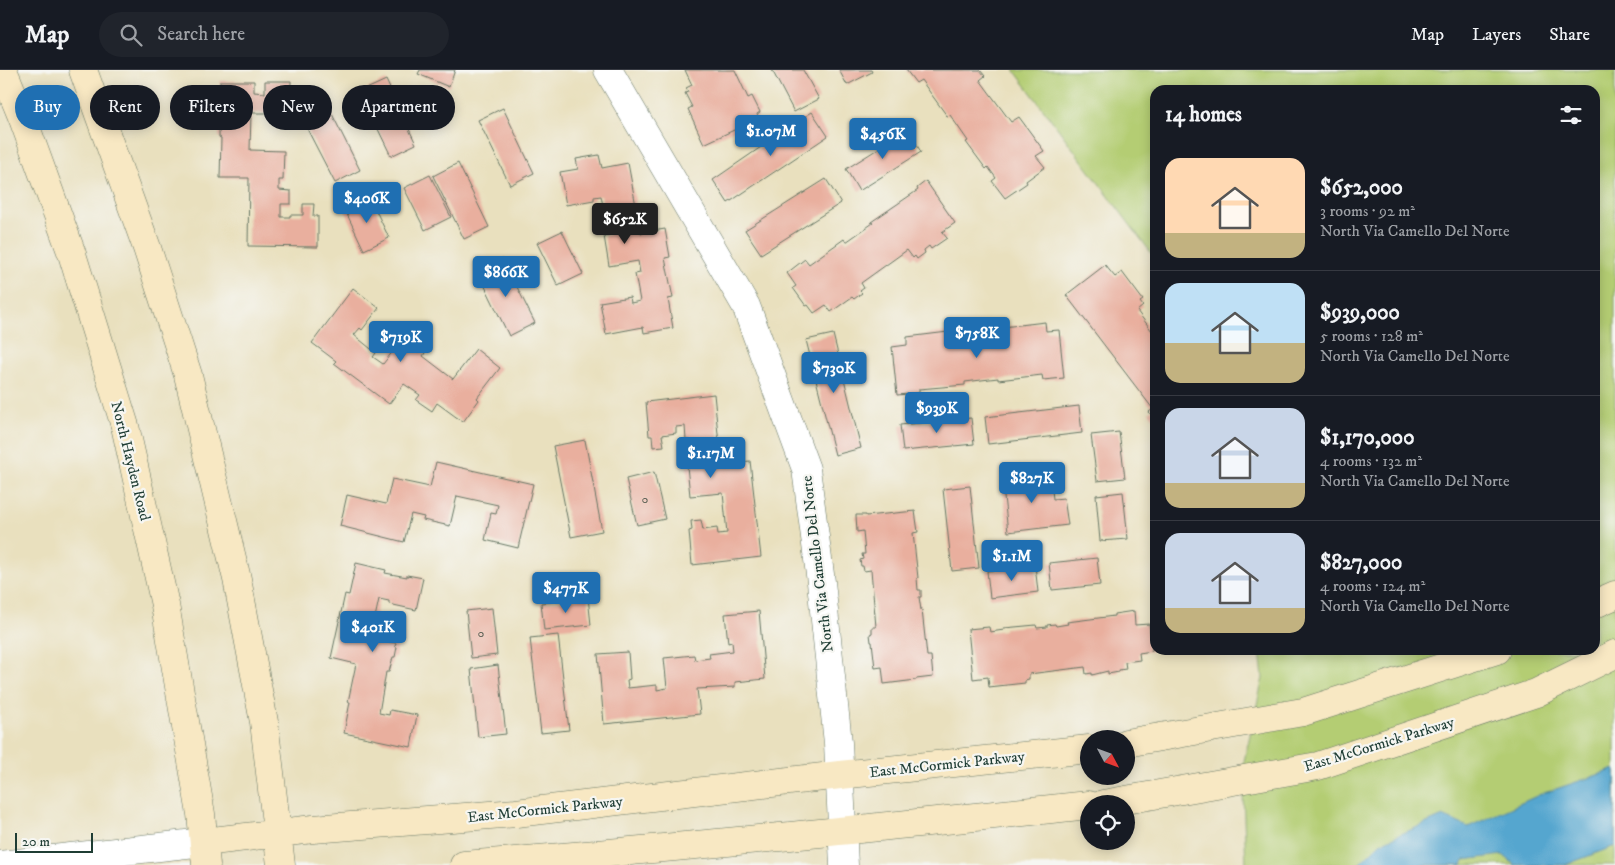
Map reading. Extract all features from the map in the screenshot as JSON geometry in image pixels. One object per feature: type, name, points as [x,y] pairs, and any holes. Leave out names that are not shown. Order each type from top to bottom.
[{"type":"main road","name":"North Hayden Road","points":[[2,70],[24,119],[72,254],[125,426],[165,605],[201,814],[205,854]]},
{"type":"main road","points":[[83,70],[147,248],[188,375],[239,589],[264,722],[281,865]]},
{"type":"main road","points":[[1600,602],[1615,595]]},
{"type":"main road","name":"East McCormick Parkway","points":[[1135,798],[1318,766],[1536,693],[1615,654]]},
{"type":"main road","points":[[1135,741],[1303,712],[1481,655]]},
{"type":"main road","name":"East McCormick Parkway","points":[[205,854],[278,833],[516,813],[840,775],[1080,750]]},
{"type":"main road","points":[[464,865],[560,858],[842,831],[1080,806]]},
{"type":"street","name":"North Via Camello Del Norte","points":[[608,70],[746,306],[806,469],[821,582],[840,775],[844,865]]},
{"type":"street","name":"East McCormick Parkway","points":[[0,864],[205,854]]},
{"type":"green space","points":[[1014,70],[1615,70],[1615,865],[1246,865],[1242,770],[1263,678],[1261,655],[1600,655],[1600,85],[1150,85],[1150,251]]},
{"type":"water","points":[[1615,769],[1615,846],[1565,865],[1515,865],[1503,855],[1464,860],[1462,865],[1358,865],[1380,843],[1443,816],[1468,827],[1541,794]]},
{"type":"building","points":[[420,70],[455,70],[450,85],[444,85],[418,74]]},
{"type":"building","points":[[685,70],[735,70],[748,98],[752,96],[760,112],[757,114],[758,117],[745,120],[747,124],[704,144],[688,109],[692,107],[685,93],[688,92],[686,88],[692,85]]},
{"type":"building","points":[[772,70],[803,70],[819,99],[794,112]]},
{"type":"building","points":[[839,70],[871,70],[872,72],[847,85]]},
{"type":"building","points":[[906,70],[980,70],[985,76],[980,80],[1011,122],[1019,117],[1044,151],[1036,156],[1045,167],[1026,181],[1027,183],[1005,198],[992,181],[996,178],[988,167],[986,169],[966,142],[968,141],[950,115],[947,116],[921,80],[916,83]]},
{"type":"building","points":[[386,80],[388,85],[375,85]]},
{"type":"building","points":[[220,81],[254,81],[254,92],[263,93],[263,113],[253,113],[253,85],[220,85]]},
{"type":"building","points":[[265,81],[291,81],[291,85],[265,85]]},
{"type":"building","points":[[503,108],[534,173],[510,185],[478,120]]},
{"type":"building","points":[[812,112],[828,136],[728,203],[713,180]]},
{"type":"building","points":[[332,114],[360,170],[335,183],[308,130],[332,130]]},
{"type":"building","points":[[219,130],[251,130],[250,150],[284,151],[283,180],[279,180],[279,190],[291,191],[291,204],[281,204],[281,217],[303,215],[303,204],[314,204],[313,216],[318,216],[318,247],[248,246],[249,178],[220,178],[221,138],[219,137]]},
{"type":"building","points":[[378,130],[409,130],[416,144],[391,156]]},
{"type":"building","points":[[908,130],[921,152],[859,191],[846,169]]},
{"type":"building","points":[[599,155],[602,168],[628,163],[641,233],[665,229],[670,257],[665,258],[673,298],[668,299],[673,328],[644,333],[643,327],[606,334],[600,302],[630,297],[631,303],[640,301],[635,274],[640,273],[638,261],[609,266],[604,236],[609,235],[601,196],[594,197],[594,200],[566,205],[560,172],[578,169],[576,159]]},
{"type":"building","points":[[458,163],[489,227],[464,239],[433,176]]},
{"type":"building","points":[[430,175],[451,217],[425,230],[404,188]]},
{"type":"building","points":[[826,179],[841,203],[761,254],[745,230]]},
{"type":"building","points":[[926,181],[955,223],[942,232],[947,238],[931,249],[929,246],[924,250],[925,253],[917,259],[915,256],[913,258],[907,250],[861,283],[864,288],[860,291],[862,293],[854,299],[852,297],[831,312],[826,305],[814,313],[808,305],[806,306],[793,288],[796,286],[787,273],[805,259],[809,264],[844,239],[846,242],[873,223],[871,222],[918,190],[917,188]]},
{"type":"building","points":[[370,198],[389,238],[364,250],[345,210]]},
{"type":"building","points":[[562,231],[583,274],[558,286],[537,243]]},
{"type":"building","points":[[503,259],[535,323],[509,336],[478,272]]},
{"type":"building","points":[[1105,265],[1115,277],[1122,272],[1143,300],[1140,302],[1143,306],[1137,311],[1150,328],[1150,405],[1066,295]]},
{"type":"building","points":[[353,288],[379,308],[362,330],[360,328],[354,335],[376,353],[373,357],[383,364],[404,337],[425,353],[423,356],[453,379],[476,349],[500,368],[477,398],[479,400],[463,422],[437,403],[432,411],[416,400],[420,395],[404,384],[389,404],[334,363],[336,361],[312,343]]},
{"type":"building","points":[[1045,322],[1046,331],[1059,330],[1064,378],[1043,380],[1042,375],[998,380],[998,378],[965,382],[965,385],[919,389],[919,393],[897,395],[892,347],[907,345],[907,337],[948,332],[949,342],[1004,337],[1003,327]]},
{"type":"building","points":[[833,334],[861,448],[835,455],[806,340]]},
{"type":"building","points":[[714,394],[721,464],[750,461],[761,557],[692,565],[689,531],[692,530],[691,521],[701,520],[703,530],[717,528],[718,534],[727,533],[723,493],[690,496],[687,466],[692,466],[689,440],[686,440],[685,426],[676,427],[676,433],[662,435],[664,446],[653,447],[652,436],[649,436],[646,402]]},
{"type":"building","points":[[1079,406],[1082,433],[988,444],[985,417]]},
{"type":"building","points":[[971,418],[974,444],[903,451],[900,425]]},
{"type":"building","points":[[1119,432],[1125,478],[1097,481],[1091,435]]},
{"type":"building","points":[[585,440],[602,531],[571,537],[553,446]]},
{"type":"building","points":[[436,462],[533,484],[518,548],[485,540],[491,513],[496,514],[498,505],[457,496],[450,526],[423,520],[424,517],[411,514],[404,542],[340,526],[347,495],[386,504],[392,479],[430,487]]},
{"type":"building","points":[[654,472],[665,519],[637,525],[626,479]]},
{"type":"building","points":[[1050,473],[1053,499],[1064,498],[1068,525],[1008,532],[1002,479]]},
{"type":"building","points":[[970,486],[979,568],[952,571],[943,489]]},
{"type":"building","points":[[1123,492],[1128,539],[1100,541],[1096,495]]},
{"type":"building","points":[[915,511],[918,532],[913,533],[918,590],[921,590],[921,597],[919,597],[927,656],[931,656],[933,677],[884,684],[882,667],[875,668],[870,634],[872,633],[872,627],[876,627],[871,570],[864,571],[863,566],[861,566],[862,554],[865,554],[863,531],[857,532],[856,515],[866,516]]},
{"type":"building","points":[[1097,558],[1100,585],[1052,590],[1049,563]]},
{"type":"building","points":[[356,563],[386,570],[385,573],[423,578],[416,610],[389,604],[389,601],[379,599],[373,627],[367,626],[365,637],[396,643],[395,657],[393,657],[389,672],[386,672],[379,713],[389,715],[390,710],[417,715],[411,747],[344,733],[356,664],[331,658],[345,594],[349,595]]},
{"type":"building","points":[[1035,565],[1038,592],[990,598],[987,571]]},
{"type":"building","points":[[588,597],[591,625],[544,630],[541,603]]},
{"type":"building","points":[[492,608],[497,655],[471,658],[466,611]]},
{"type":"building","points":[[759,611],[765,679],[735,682],[735,687],[697,689],[700,714],[604,724],[598,654],[628,652],[630,679],[627,680],[628,688],[657,685],[657,690],[667,688],[664,658],[694,655],[695,660],[710,658],[709,654],[733,651],[732,642],[728,643],[725,614]]},
{"type":"building","points":[[1134,611],[1135,625],[1149,624],[1150,651],[1139,653],[1140,660],[1125,662],[1126,669],[1108,674],[1108,671],[1092,675],[1092,673],[1086,674],[1085,667],[1029,674],[1029,679],[1025,680],[1025,683],[989,687],[988,677],[973,679],[968,629],[989,627],[990,632],[1004,630],[1004,628],[1036,625],[1037,628],[1047,627],[1047,625],[1055,624],[1056,626],[1068,624],[1067,622],[1114,616],[1114,614]]},
{"type":"building","points":[[558,635],[569,730],[541,733],[530,638]]},
{"type":"building","points":[[498,665],[506,734],[478,737],[471,669]]}]
